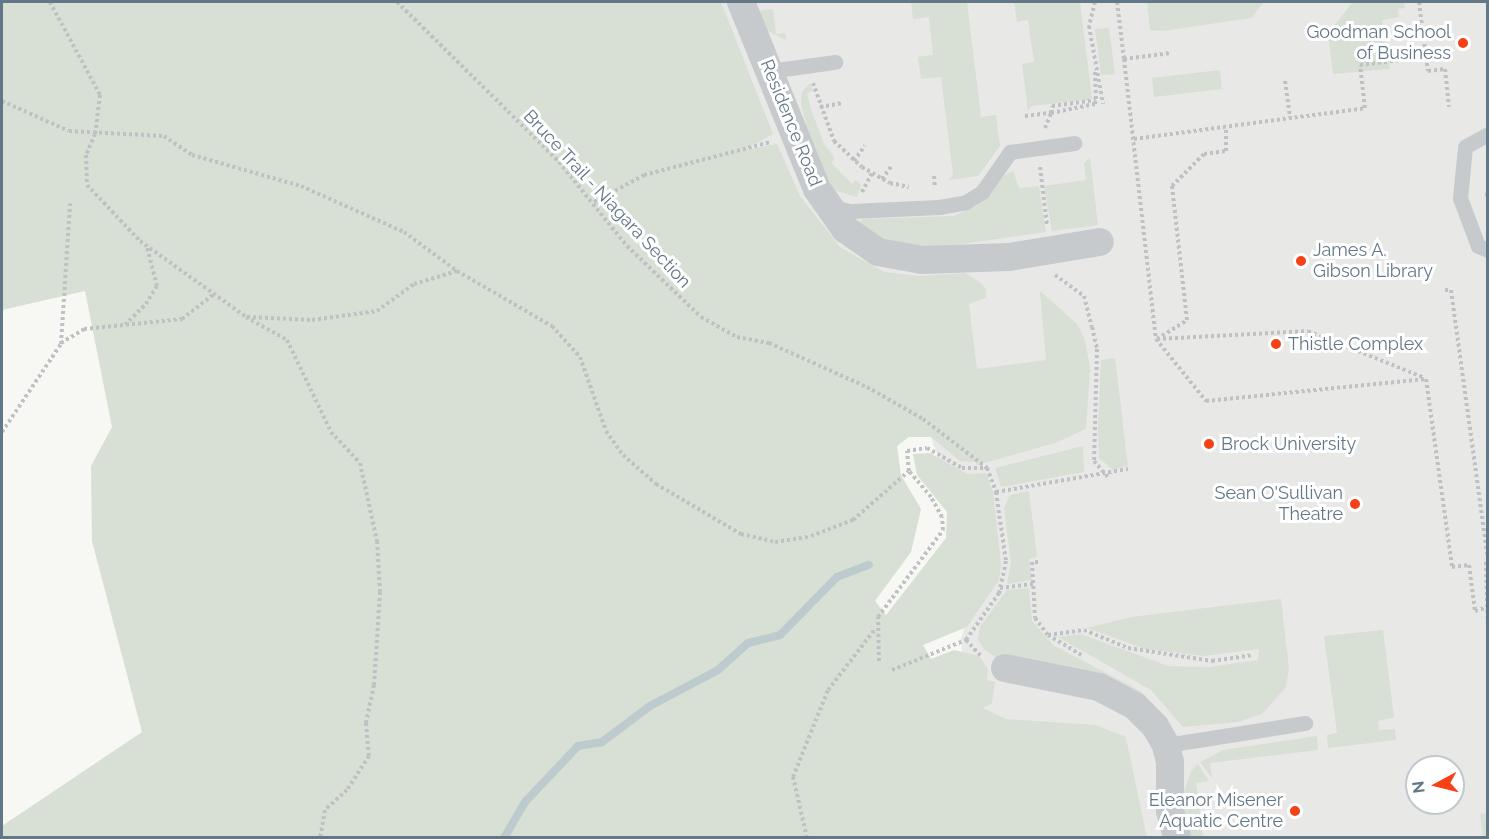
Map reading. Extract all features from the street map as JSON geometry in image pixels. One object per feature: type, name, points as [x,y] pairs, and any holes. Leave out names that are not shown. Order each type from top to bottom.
[{"type":"street","name":"Residence Road","points":[[741,2],[817,189],[845,230],[878,252],[922,260],[1041,243],[1100,242]]},
{"type":"street","points":[[1005,668],[1099,687],[1135,706],[1155,726],[1166,746],[1170,762],[1170,811],[1177,837]]},
{"type":"lane","points":[[770,71],[835,62]]},
{"type":"lane","points":[[1488,134],[1465,147],[1460,198],[1478,246],[1488,250]]},
{"type":"lane","points":[[830,207],[851,211],[939,207],[966,202],[982,192],[1010,152],[1074,143]]},
{"type":"lane","points":[[1166,746],[1305,723]]},
{"type":"path","points":[[50,2],[100,95],[95,134],[86,155],[87,185],[147,247],[246,317],[287,340],[331,432],[360,463],[377,541],[380,592],[374,685],[366,723],[369,756],[347,789],[325,810],[320,837]]},
{"type":"path","name":"Bruce Trail - Niagara Section","points":[[397,2],[594,202],[627,246],[701,317],[737,337],[769,343],[867,387],[923,419],[987,468]]},
{"type":"path","points":[[1095,2],[1089,26],[1095,72],[1095,101]]},
{"type":"path","points":[[1117,2],[1156,339],[1206,401],[1426,379]]},
{"type":"path","points":[[1419,2],[1428,71],[1445,69],[1449,107]]},
{"type":"path","points":[[1124,59],[1171,53]]},
{"type":"path","points":[[1134,139],[1365,108],[1360,65],[1426,57]]},
{"type":"path","points":[[1095,72],[1103,104]]},
{"type":"path","points":[[812,81],[834,141],[854,161],[872,173],[916,188]]},
{"type":"path","points":[[1285,81],[1290,118]]},
{"type":"path","points":[[1083,106],[1095,101],[1102,94]]},
{"type":"path","points":[[2,101],[69,131],[164,136],[192,155],[302,186],[404,232],[458,272],[552,326],[580,357],[606,431],[623,455],[656,484],[741,534],[775,542],[811,536],[853,520],[909,471]]},
{"type":"path","points":[[1025,116],[1051,113],[1052,106],[1095,101]]},
{"type":"path","points":[[820,107],[843,103]]},
{"type":"path","points":[[1156,339],[1187,320],[1172,186],[1204,154],[1226,149],[1226,127]]},
{"type":"path","points":[[594,202],[644,175],[795,136]]},
{"type":"path","points":[[854,161],[865,145]]},
{"type":"path","points":[[882,178],[892,165]]},
{"type":"path","points":[[865,184],[872,173]]},
{"type":"path","points":[[934,176],[935,189]]},
{"type":"path","points":[[1042,186],[1040,268],[1084,296],[1097,350],[1094,461],[1102,473],[1108,477]]},
{"type":"path","points":[[926,188],[946,187]]},
{"type":"path","points":[[60,344],[70,203]]},
{"type":"path","points":[[124,325],[146,304],[157,286],[147,247]]},
{"type":"path","points":[[246,317],[312,320],[377,311],[414,284],[458,272]]},
{"type":"path","points":[[1445,290],[1451,290],[1487,562],[1485,608],[1488,630]]},
{"type":"path","points":[[2,432],[60,344],[84,329],[182,319],[214,294]]},
{"type":"path","points":[[1156,339],[1308,331],[1426,379]]},
{"type":"path","points":[[1426,379],[1452,567],[1469,566],[1475,611],[1485,608]]},
{"type":"path","points":[[879,662],[876,627],[878,617],[943,530],[942,517],[931,497],[909,471],[907,451],[916,447],[927,448],[962,468],[987,468],[996,492],[1006,561],[1000,588],[966,640],[892,670]]},
{"type":"path","points":[[996,492],[1128,469]]},
{"type":"path","points":[[1038,562],[1032,562],[1035,618],[1048,635],[1091,661]]},
{"type":"path","points":[[1000,588],[1034,584]]},
{"type":"path","points":[[807,837],[793,777],[828,690],[876,627]]},
{"type":"path","points":[[1048,635],[1084,630],[1128,648],[1212,661],[1253,655]]},
{"type":"path","points":[[966,640],[990,665],[1005,668]]},
{"type":"shaded area","points":[[2,2],[721,2],[773,134],[744,150],[777,144],[800,196],[840,247],[884,272],[920,276],[965,273],[981,283],[986,289],[986,298],[969,304],[977,369],[1046,360],[1040,291],[1077,324],[1085,340],[1090,368],[1086,429],[1055,443],[977,465],[976,462],[960,461],[931,437],[909,437],[897,446],[901,475],[921,509],[911,552],[875,601],[886,615],[946,538],[947,512],[917,475],[913,454],[930,453],[967,474],[986,473],[993,492],[1001,564],[999,580],[967,627],[923,645],[931,659],[954,650],[979,656],[988,669],[987,680],[995,682],[992,703],[983,708],[1006,719],[1096,725],[1126,737],[1147,837],[2,837],[2,826],[142,732],[92,541],[91,466],[112,427],[85,291],[2,310]]},
{"type":"shaded area","name":"Brock University","points":[[628,2],[1487,2],[1487,837],[1147,837],[1126,737],[1006,719],[982,708],[964,670],[961,639],[981,576],[915,393]]},
{"type":"shaded area","points":[[911,2],[967,2],[981,117],[996,115],[1000,146],[978,176],[948,180],[953,175],[941,77],[921,79],[918,57],[933,55],[929,17],[913,19]]},
{"type":"shaded area","points":[[1014,2],[1080,2],[1092,99],[1031,106],[1028,111],[1022,64],[1034,62],[1028,20],[1017,22]]},
{"type":"shaded area","points":[[1147,2],[1264,2],[1251,18],[1163,31],[1150,30]]},
{"type":"shaded area","points":[[1353,2],[1404,2],[1405,8],[1398,9],[1399,17],[1382,20],[1386,51],[1409,48],[1410,54],[1388,57],[1390,69],[1333,74],[1328,33]]},
{"type":"shaded area","points":[[773,9],[776,34],[785,33],[786,40],[766,30],[757,11]]},
{"type":"shaded area","points":[[1109,28],[1115,74],[1101,75],[1095,29]]},
{"type":"shaded area","points":[[1220,70],[1222,89],[1154,97],[1152,78]]},
{"type":"shaded area","points":[[810,83],[813,91],[807,93],[811,109],[824,144],[835,158],[831,163],[852,184],[856,180],[861,185],[857,197],[833,190],[816,162],[801,104],[802,92]]},
{"type":"shaded area","points":[[1090,158],[1098,225],[1052,231],[1044,186],[1086,180],[1084,163]]},
{"type":"shaded area","points":[[1013,171],[1019,188],[1039,186],[1046,232],[940,247],[889,244],[858,223],[863,219],[954,216],[978,205],[1005,175]]},
{"type":"shaded area","points":[[1115,358],[1128,466],[1113,470],[1099,458],[1098,428],[1101,360]]},
{"type":"shaded area","points":[[1083,446],[1084,472],[1001,487],[995,468]]},
{"type":"shaded area","points":[[1029,491],[1037,557],[1029,559],[1032,580],[1007,584],[1011,562],[1004,508],[1010,495]]},
{"type":"shaded area","points":[[1029,588],[1032,621],[1053,645],[1140,691],[1159,714],[995,657],[984,649],[978,639],[980,627],[1007,590]]},
{"type":"shaded area","points":[[1281,599],[1289,668],[1286,687],[1262,714],[1238,722],[1183,727],[1151,690],[1058,637],[1081,634],[1168,666],[1209,667],[1258,660],[1259,649],[1204,656],[1145,649],[1087,628],[1131,617]]},
{"type":"shaded area","points":[[1383,630],[1394,717],[1378,721],[1379,730],[1395,729],[1396,740],[1328,748],[1327,735],[1337,733],[1324,636]]},
{"type":"shaded area","points":[[1317,736],[1318,750],[1210,763],[1212,778],[1200,762],[1223,750]]},
{"type":"shaded area","points":[[1198,764],[1209,781],[1196,783],[1203,837],[1191,837],[1184,814],[1184,792],[1191,771]]},
{"type":"shaded area","points":[[1487,813],[1487,837],[1483,837],[1480,814]]},
{"type":"waterway","points":[[504,838],[525,802],[578,746],[602,742],[650,706],[718,670],[748,643],[780,635],[837,577],[869,565]]},
{"type":"place","name":"Goodman School of Business","points":[[1463,43]]},
{"type":"place","name":"James A. Gibson Library","points":[[1301,261]]},
{"type":"place","name":"Thistle Complex","points":[[1276,344]]},
{"type":"place","name":"Brock University","points":[[1209,444]]},
{"type":"place","name":"Sean O'Sullivan Theatre","points":[[1355,504]]},
{"type":"place","name":"Eleanor Misener Aquatic Centre","points":[[1295,811]]}]
